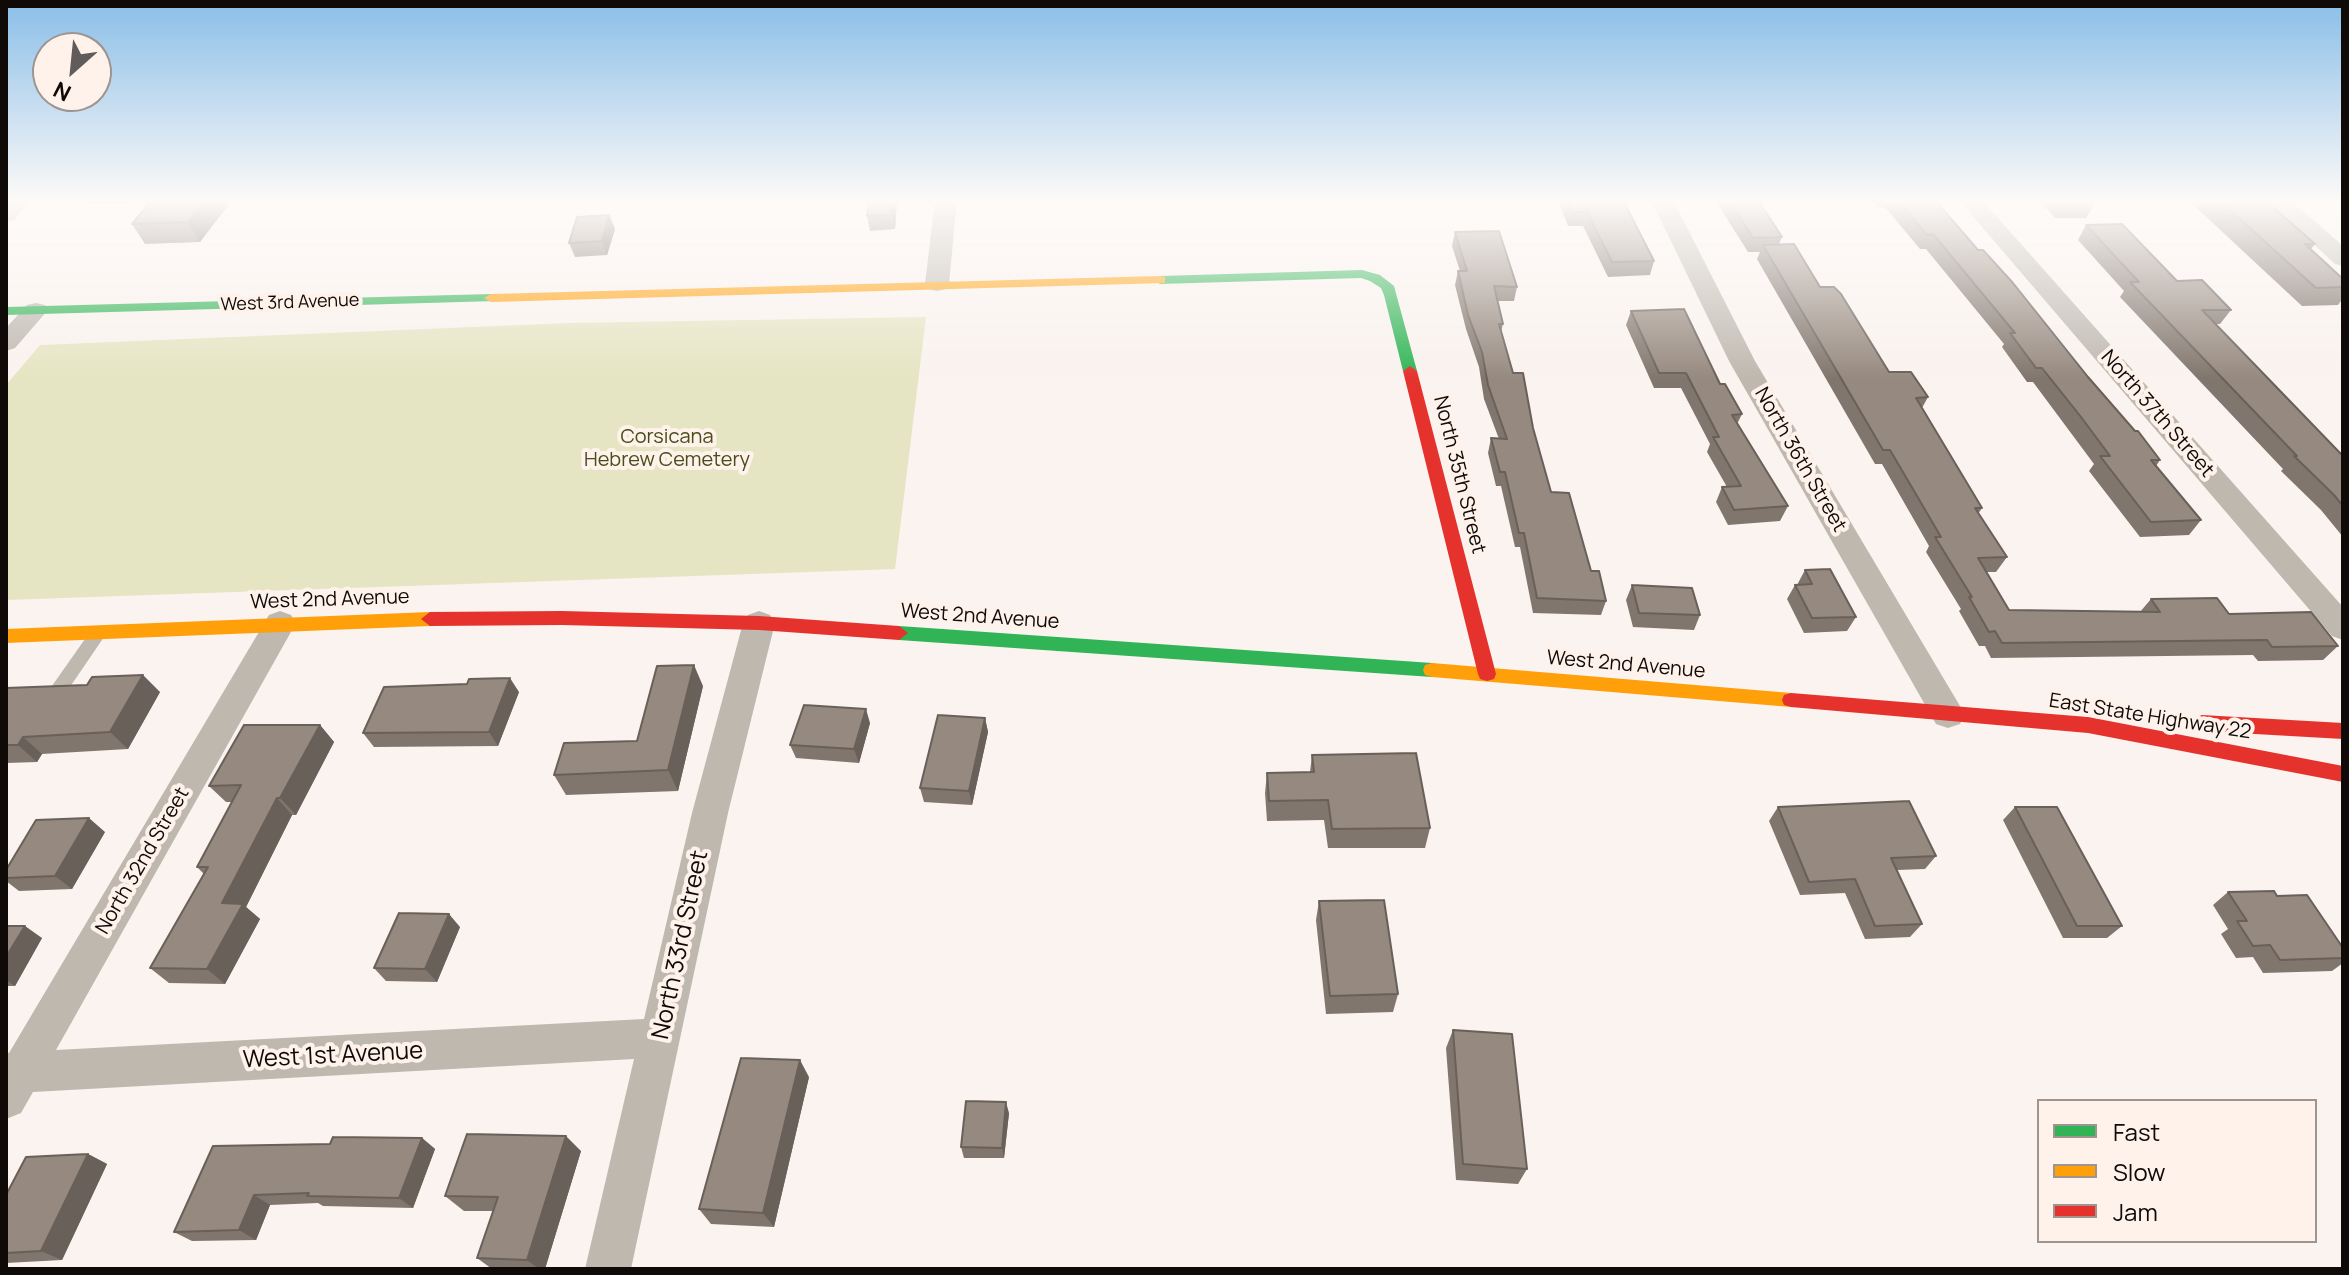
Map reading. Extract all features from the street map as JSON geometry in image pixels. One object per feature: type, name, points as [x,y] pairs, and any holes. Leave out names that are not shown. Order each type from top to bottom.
[{"type":"main road","name":"West 3rd Avenue","points":[[6,311],[1329,273],[1362,274],[1387,286]]},
{"type":"main road","name":"North 35th Street","points":[[1387,286],[1487,674]]},
{"type":"main road","name":"West 2nd Avenue","points":[[6,636],[280,623],[546,618],[759,623],[1487,674],[1948,715]]},
{"type":"main road","name":"East State Highway 22","points":[[1948,715],[2088,725],[2343,774]]},
{"type":"main road","points":[[2088,725],[2134,719],[2343,731]]},
{"type":"street","points":[[937,284],[940,260]]},
{"type":"street","name":"North 36th Street","points":[[1692,260],[1742,361],[1948,715]]},
{"type":"street","name":"North 37th Street","points":[[2022,260],[2343,628]]},
{"type":"street","points":[[6,343],[36,310]]},
{"type":"street","name":"North 32nd Street","points":[[11,1081],[280,623]]},
{"type":"street","name":"North 33rd Street","points":[[608,1269],[710,813],[759,623]]},
{"type":"street","name":"West 1st Avenue","points":[[11,1081],[660,1038]]},
{"type":"lane","points":[[53,698],[99,632]]},
{"type":"green space","name":"Corsicana Hebrew Cemetery","points":[[926,317],[895,569],[6,600],[6,385],[40,345],[568,323]]},
{"type":"building","points":[[1463,260],[1508,260],[1517,287],[1494,286],[1503,324],[1499,324],[1513,373],[1523,373],[1533,428],[1551,492],[1569,493],[1591,571],[1599,571],[1606,601],[1537,598],[1524,533],[1519,533],[1505,472],[1500,472],[1491,438],[1507,439],[1468,315],[1458,271],[1467,271]]},
{"type":"building","points":[[1611,260],[1654,261],[1612,262]]},
{"type":"building","points":[[1771,260],[1803,260],[1820,287],[1834,287],[1841,294],[1889,372],[1911,372],[1928,397],[1916,398],[1982,508],[1975,508],[2007,557],[1978,558],[2009,610],[2160,612],[2151,599],[2217,598],[2229,614],[2311,612],[2338,646],[2272,647],[2267,640],[2002,643],[1995,631],[1989,632],[1969,597],[1972,597],[1935,537],[1941,537],[1890,450],[1883,450]]},
{"type":"building","points":[[1954,260],[1992,260],[2088,377],[2138,431],[2160,460],[2151,460],[2201,520],[2151,522],[2100,456],[2110,456],[2042,368],[2036,368],[2010,333],[2015,333]]},
{"type":"building","points":[[2118,260],[2156,260],[2177,281],[2202,280],[2231,310],[2202,310],[2343,454],[2343,506],[2130,282],[2139,282]]},
{"type":"building","points":[[2285,260],[2322,260],[2343,279],[2343,287],[2316,288]]},
{"type":"building","points":[[1684,309],[1720,384],[1725,384],[1742,414],[1732,415],[1788,506],[1734,510],[1722,487],[1741,486],[1713,437],[1719,437],[1686,373],[1659,373],[1631,311]]},
{"type":"building","points":[[1830,569],[1856,617],[1812,618],[1795,585],[1812,584],[1805,570]]},
{"type":"building","points":[[1632,585],[1692,588],[1700,615],[1639,613]]},
{"type":"building","points":[[694,665],[668,770],[554,775],[564,743],[637,741],[657,666]]},
{"type":"building","points":[[143,675],[110,732],[23,737],[18,745],[6,745],[6,688],[87,685],[92,677]]},
{"type":"building","points":[[510,678],[489,732],[363,733],[384,687],[467,684],[469,679]]},
{"type":"building","points":[[804,705],[866,709],[854,749],[790,745]]},
{"type":"building","points":[[938,715],[985,718],[969,791],[920,788]]},
{"type":"building","points":[[244,725],[320,725],[280,798],[277,798],[222,903],[243,904],[207,969],[150,968],[208,867],[197,867],[241,785],[209,786]]},
{"type":"building","points":[[1416,753],[1430,828],[1332,829],[1328,800],[1269,801],[1267,773],[1314,772],[1312,755]]},
{"type":"building","points":[[1909,801],[1936,856],[1891,858],[1922,924],[1875,926],[1855,879],[1809,882],[1778,807]]},
{"type":"building","points":[[2015,807],[2057,807],[2122,926],[2077,926]]},
{"type":"building","points":[[89,818],[55,876],[6,878],[6,870],[36,820]]},
{"type":"building","points":[[2274,891],[2277,896],[2307,895],[2343,948],[2343,958],[2280,960],[2270,945],[2253,946],[2237,921],[2247,921],[2228,892]]},
{"type":"building","points":[[1384,900],[1398,994],[1330,996],[1319,901]]},
{"type":"building","points":[[399,913],[449,914],[425,969],[374,968]]},
{"type":"building","points":[[6,926],[25,926],[6,957]]},
{"type":"building","points":[[1453,1030],[1512,1034],[1527,1169],[1463,1164]]},
{"type":"building","points":[[741,1058],[800,1060],[763,1213],[699,1209]]},
{"type":"building","points":[[966,1101],[1006,1102],[1002,1148],[961,1147]]},
{"type":"building","points":[[467,1134],[566,1136],[527,1260],[477,1258],[498,1197],[445,1196]]},
{"type":"building","points":[[333,1137],[422,1138],[399,1198],[307,1196],[309,1193],[254,1195],[239,1230],[174,1232],[213,1146],[330,1144]]},
{"type":"building","points":[[88,1154],[41,1251],[6,1253],[6,1195],[26,1157]]},
{"type":"traffic: fast","points":[[1160,280],[1362,274],[1375,278],[1387,286],[1391,295],[1410,371]]},
{"type":"traffic: fast","points":[[6,311],[491,298]]},
{"type":"traffic: fast","points":[[899,633],[1432,670]]},
{"type":"traffic: slow","points":[[491,298],[1160,280]]},
{"type":"traffic: slow","points":[[6,636],[430,619]]},
{"type":"traffic: slow","points":[[1432,670],[1791,700]]},
{"type":"traffic: jam","points":[[1410,371],[1487,674]]},
{"type":"traffic: jam","points":[[430,619],[562,618],[759,623],[899,633]]},
{"type":"traffic: jam","points":[[1791,700],[2088,725],[2343,774]]},
{"type":"traffic: jam","points":[[2202,723],[2343,731]]}]
